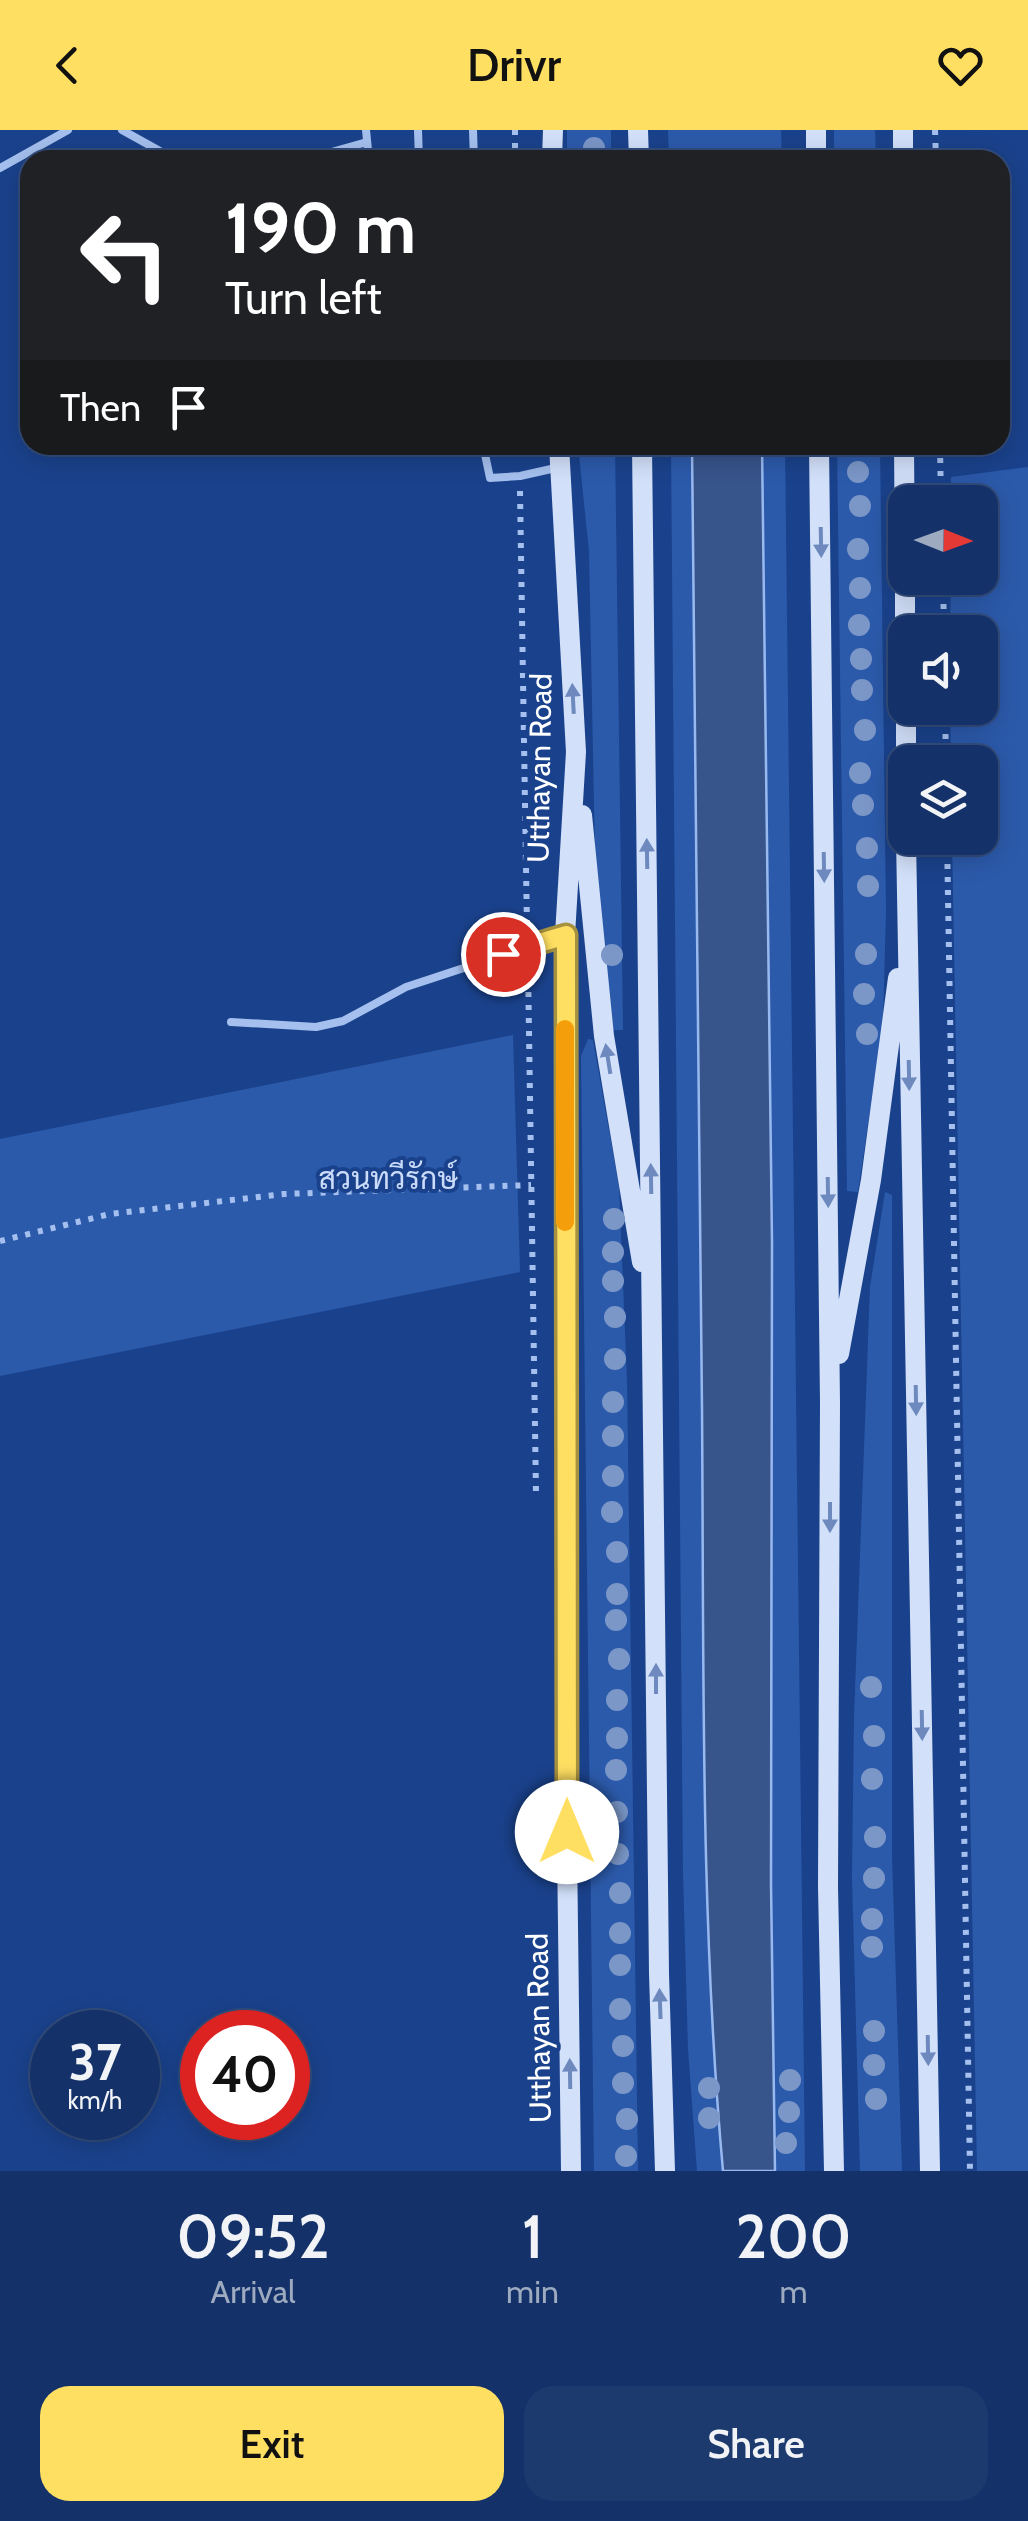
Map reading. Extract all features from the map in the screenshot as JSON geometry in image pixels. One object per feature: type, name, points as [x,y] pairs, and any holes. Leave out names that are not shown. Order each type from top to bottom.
[{"type":"main road","name":"Utthayan Road","points":[[559,455],[576,752],[566,935],[565,1682],[571,2171]]},
{"type":"main road","points":[[642,455],[659,1973],[665,2171]]},
{"type":"main road","points":[[820,455],[830,1404],[828,1887],[834,2171]]},
{"type":"main road","points":[[904,455],[904,485]]},
{"type":"main road","points":[[576,752],[604,1036],[653,1328]]},
{"type":"main road","points":[[906,855],[930,2171]]},
{"type":"main road","points":[[830,1404],[871,1180],[906,911]]},
{"type":"lane","points":[[32,150],[68,130]]},
{"type":"lane","points":[[120,130],[157,150]]},
{"type":"lane","points":[[366,130],[368,150]]},
{"type":"lane","points":[[338,150],[367,142]]},
{"type":"lane","points":[[485,455],[490,478],[560,467]]},
{"type":"lane","points":[[230,1022],[316,1027],[342,1020],[406,987],[479,960],[566,935]]},
{"type":"path","points":[[940,455],[941,485]]},
{"type":"path","points":[[520,476],[536,1504]]},
{"type":"path","points":[[947,855],[970,2171]]},
{"type":"path","points":[[0,1241],[110,1214],[284,1194],[531,1185]]},
{"type":"green space","points":[[567,130],[611,130],[611,150],[567,150]]},
{"type":"green space","points":[[668,130],[781,130],[782,150],[669,150]]},
{"type":"green space","points":[[834,130],[875,130],[876,150],[834,150]]},
{"type":"green space","points":[[579,455],[615,455],[623,1030],[613,1030],[595,853],[589,551]]},
{"type":"green space","points":[[671,455],[692,455],[705,1798],[710,1985],[723,2171],[697,2171],[688,2049],[683,1873]]},
{"type":"green space","points":[[762,455],[785,455],[805,2171],[775,2171],[771,1884],[772,1243]]},
{"type":"green space","points":[[837,455],[880,455],[886,912],[883,1022],[858,1192],[847,1191]]},
{"type":"green space","points":[[1028,467],[1028,2171],[977,2171],[952,855],[998,855],[998,745],[951,745],[950,725],[998,725],[998,615],[950,615],[951,595],[998,595],[998,485],[951,485],[951,477]]},
{"type":"green space","name":"สวนทวีรักษ์","points":[[513,1035],[520,1272],[0,1376],[0,1139]]},
{"type":"green space","points":[[588,1039],[593,1040],[619,1187],[627,1381],[638,2171],[594,2171],[581,1056]]},
{"type":"green space","points":[[885,1192],[892,1195],[892,1856],[902,2171],[860,2171],[852,1877],[854,1718],[870,1287]]},
{"type":"shaded area","points":[[692,455],[762,455],[772,1243],[771,1884],[775,2171],[723,2171],[707,1885]]},
{"type":"slow traffic","points":[[565,1029],[565,1222]]},
{"type":"route","points":[[503,954],[566,935],[567,1832]]}]
